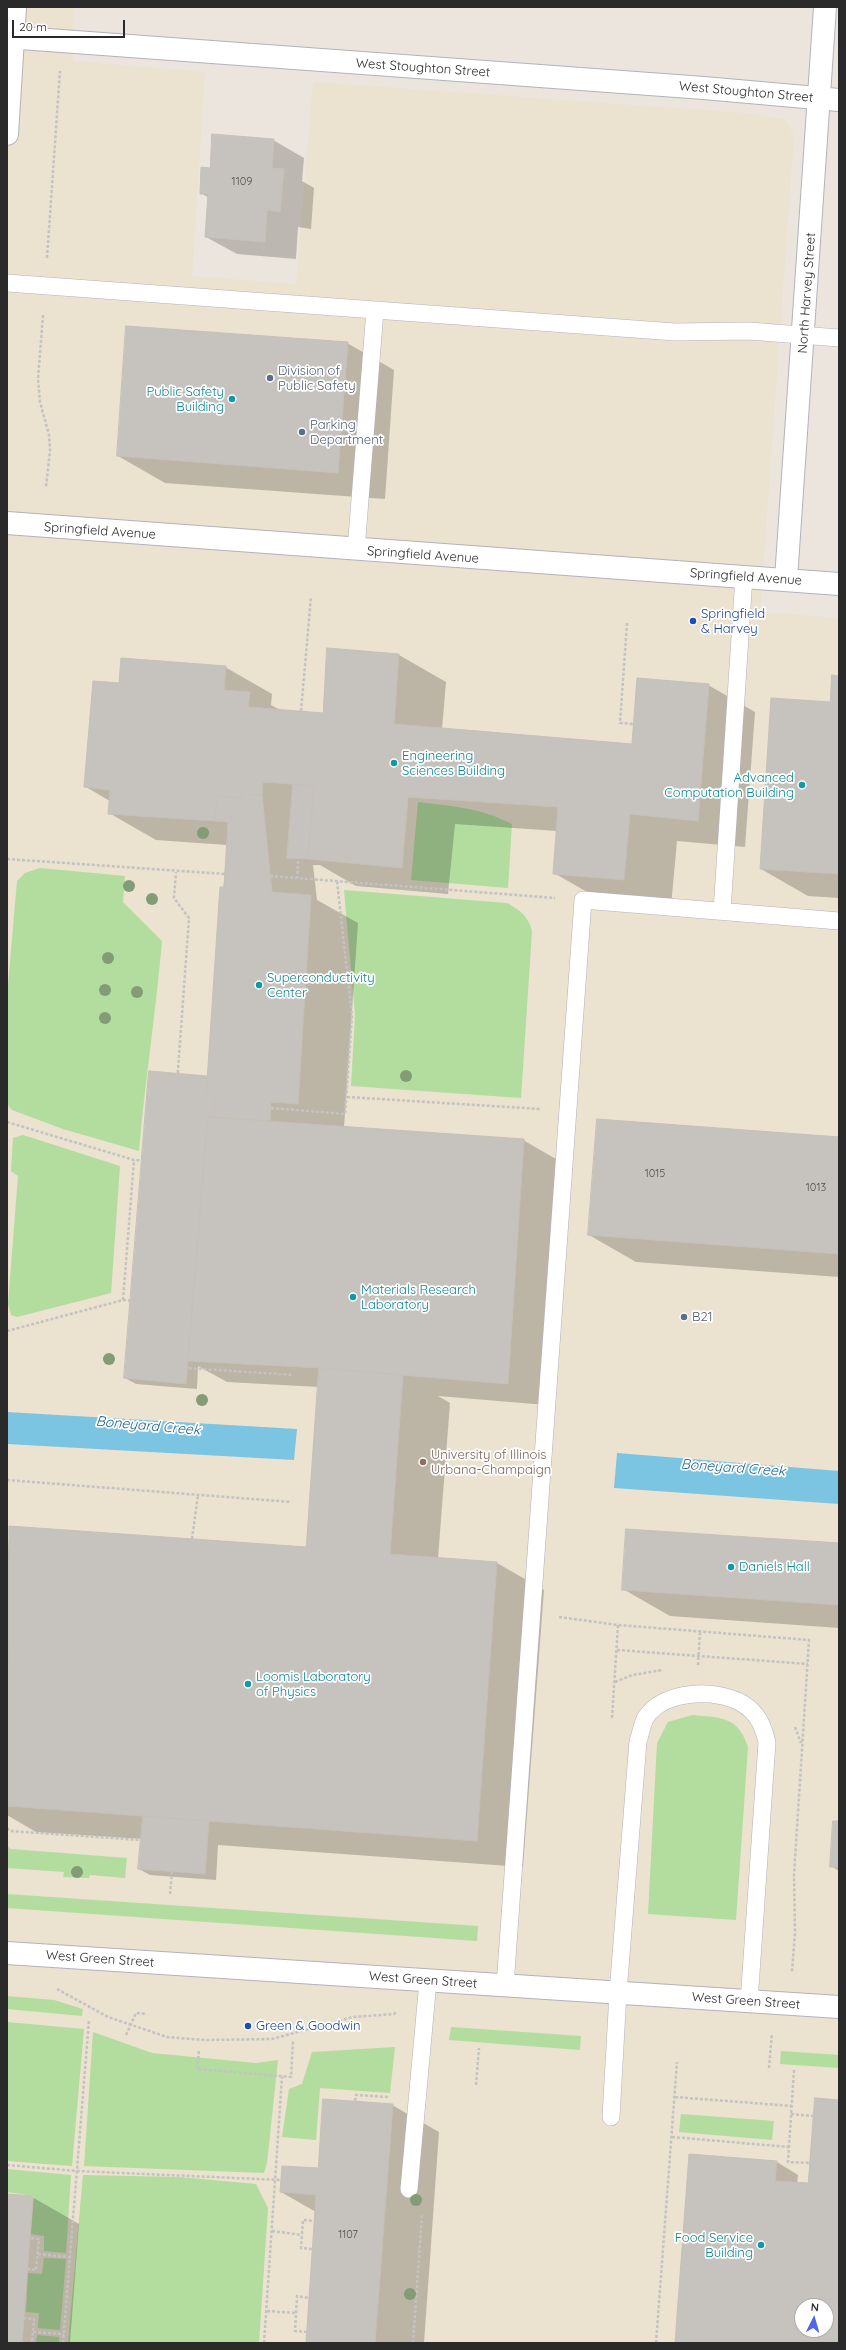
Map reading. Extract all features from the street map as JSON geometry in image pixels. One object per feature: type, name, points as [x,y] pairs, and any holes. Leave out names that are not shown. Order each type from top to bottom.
[{"type":"street","points":[[7,134],[10,37],[15,7]]},
{"type":"street","name":"North Harvey Street","points":[[786,579],[804,336],[830,99],[825,7]]},
{"type":"street","name":"West Stoughton Street","points":[[10,37],[830,99]]},
{"type":"street","name":"Springfield Avenue","points":[[7,523],[356,550],[744,576],[839,584]]},
{"type":"street","name":"West Green Street","points":[[7,1953],[839,2007]]},
{"type":"lane","points":[[7,283],[675,332],[749,332],[839,338]]},
{"type":"lane","points":[[356,550],[375,310]]},
{"type":"lane","points":[[722,912],[744,576]]},
{"type":"lane","points":[[505,1986],[583,900],[839,922]]},
{"type":"lane","points":[[611,2118],[618,1993],[638,1741],[646,1717],[663,1702],[689,1694],[719,1695],[743,1704],[762,1722],[766,1742],[749,2002]]},
{"type":"lane","points":[[409,2189],[428,1981]]},
{"type":"path","points":[[301,712],[311,597]]},
{"type":"path","points":[[627,623],[620,723],[634,724]]},
{"type":"path","points":[[297,879],[303,785]]},
{"type":"path","points":[[7,859],[176,872],[225,874]]},
{"type":"path","points":[[176,872],[174,898],[189,918],[156,1366],[294,1375]]},
{"type":"path","points":[[270,876],[583,900]]},
{"type":"path","points":[[271,1108],[345,1114],[352,1016],[337,881]]},
{"type":"path","points":[[347,1097],[568,1110]]},
{"type":"path","points":[[176,1101],[214,1105]]},
{"type":"path","points":[[7,1122],[134,1160],[170,1162]]},
{"type":"path","points":[[123,1300],[134,1160]]},
{"type":"path","points":[[166,1230],[198,1233]]},
{"type":"path","points":[[7,1331],[123,1300],[161,1304]]},
{"type":"path","points":[[7,1480],[291,1502]]},
{"type":"path","points":[[192,1539],[198,1495]]},
{"type":"path","points":[[698,1670],[700,1632]]},
{"type":"path","points":[[617,1650],[808,1664]]},
{"type":"path","points":[[7,1828],[10,1831],[141,1840]]},
{"type":"path","points":[[170,1894],[172,1872]]},
{"type":"path","points":[[53,1986],[108,2017],[167,2037],[205,2040],[272,2038],[353,2016],[394,2014],[428,1981]]},
{"type":"path","points":[[126,2035],[136,2013],[147,2014]]},
{"type":"path","points":[[63,2343],[89,2020]]},
{"type":"path","points":[[199,2051],[197,2069],[290,2078],[293,2041]]},
{"type":"path","points":[[476,2085],[478,2048]]},
{"type":"path","points":[[656,2343],[677,2062]]},
{"type":"path","points":[[794,2070],[788,2162],[810,2163]]},
{"type":"path","points":[[264,2343],[282,2077]]},
{"type":"path","points":[[355,2102],[356,2094],[397,2098]]},
{"type":"path","points":[[675,2096],[792,2106]]},
{"type":"path","points":[[791,2114],[813,2116]]},
{"type":"path","points":[[672,2137],[789,2147]]},
{"type":"path","points":[[7,2165],[77,2171],[281,2180]]},
{"type":"path","points":[[312,2249],[301,2248],[303,2220],[314,2220]]},
{"type":"path","points":[[272,2231],[302,2235]]},
{"type":"path","points":[[27,2269],[36,2270],[39,2239],[29,2238]]},
{"type":"path","points":[[38,2254],[70,2257]]},
{"type":"path","points":[[307,2332],[294,2331],[297,2296],[309,2298]]},
{"type":"path","points":[[267,2311],[296,2313]]},
{"type":"path","points":[[23,2318],[34,2319],[32,2343]]},
{"type":"path","points":[[33,2332],[64,2334]]},
{"type":"shaded area","name":"University of Illinois Urbana-Champaign","points":[[7,7],[75,7],[73,61],[205,72],[192,276],[296,284],[313,82],[758,114],[786,120],[794,136],[760,612],[839,618],[839,2343],[7,2343]]},
{"type":"green space","points":[[418,802],[455,806],[478,811],[512,824],[508,888],[411,880]]},
{"type":"green space","points":[[40,868],[125,876],[123,902],[162,941],[139,1151],[63,1129],[12,1110],[7,1104],[7,997],[17,881],[25,873]]},
{"type":"green space","points":[[344,890],[507,903],[516,908],[526,917],[532,931],[521,1098],[351,1086],[355,1015]]},
{"type":"green space","points":[[23,1135],[120,1166],[111,1293],[17,1317],[11,1315],[8,1304],[18,1176],[11,1171],[13,1138]]},
{"type":"green space","points":[[692,1715],[727,1720],[739,1729],[748,1747],[736,1920],[648,1914],[657,1743],[668,1722]]},
{"type":"green space","points":[[7,1846],[11,1849],[127,1858],[125,1878],[90,1875],[89,1878],[63,1877],[64,1872],[7,1868]]},
{"type":"green space","points":[[7,1894],[478,1926],[477,1941],[7,1908]]},
{"type":"green space","points":[[7,1996],[54,2000],[83,2009],[82,2016],[7,2009]]},
{"type":"green space","points":[[7,2022],[84,2029],[72,2166],[7,2161]]},
{"type":"green space","points":[[451,2027],[581,2036],[580,2050],[449,2040]]},
{"type":"green space","points":[[93,2032],[152,2053],[256,2063],[278,2060],[267,2163],[264,2173],[84,2166]]},
{"type":"green space","points":[[395,2047],[390,2093],[320,2088],[316,2140],[282,2137],[289,2089],[302,2084],[312,2052]]},
{"type":"green space","points":[[781,2051],[839,2055],[839,2068],[780,2064]]},
{"type":"green space","points":[[681,2114],[774,2121],[772,2140],[679,2132]]},
{"type":"green space","points":[[7,2169],[71,2175],[66,2253],[44,2251],[44,2236],[31,2234],[34,2196],[7,2192]]},
{"type":"green space","points":[[83,2175],[180,2177],[256,2184],[268,2208],[259,2343],[68,2343]]},
{"type":"green space","points":[[44,2258],[66,2259],[60,2330],[38,2328],[39,2313],[26,2312],[28,2273],[42,2274]]},
{"type":"green space","points":[[37,2335],[59,2337],[59,2343],[36,2343]]},
{"type":"water","name":"Boneyard Creek","points":[[7,1412],[297,1429],[294,1460],[7,1444]]},
{"type":"water","name":"Boneyard Creek","points":[[617,1453],[839,1471],[839,1504],[614,1488]]},
{"type":"building","points":[[212,134],[274,139],[272,168],[284,169],[280,212],[267,210],[265,242],[205,237],[208,194],[200,194],[201,167],[210,168]]},
{"type":"building","name":"Public Safety Building","points":[[126,326],[348,342],[338,473],[117,456]]},
{"type":"building","name":"Engineering Sciences Building","points":[[327,648],[399,654],[394,724],[632,744],[637,678],[709,684],[698,821],[630,814],[624,880],[553,874],[558,807],[408,797],[402,868],[308,859],[314,786],[263,782],[262,795],[241,794],[241,798],[217,796],[215,821],[108,814],[110,790],[84,787],[93,681],[119,683],[121,658],[226,666],[224,690],[250,692],[248,707],[323,713]]},
{"type":"building","name":"Advanced Computation Building","points":[[832,675],[839,676],[839,874],[760,869],[771,698],[830,702]]},
{"type":"building","points":[[293,785],[314,786],[308,859],[287,858]]},
{"type":"building","name":"Superconductivity Center","points":[[241,794],[262,795],[272,892],[311,895],[298,1104],[271,1102],[270,1121],[213,1117],[215,1097],[206,1096],[220,887],[224,887],[228,822],[215,821],[217,796],[241,798]]},
{"type":"building","points":[[149,1071],[207,1076],[206,1096],[215,1097],[213,1117],[208,1117],[186,1384],[124,1378]]},
{"type":"building","name":"Materials Research Laboratory","points":[[208,1117],[524,1139],[508,1384],[319,1368],[188,1361]]},
{"type":"building","points":[[597,1119],[839,1137],[839,1254],[588,1235]]},
{"type":"building","name":"Loomis Laboratory of Physics","points":[[319,1368],[403,1375],[390,1554],[497,1562],[477,1841],[7,1806],[9,1526],[306,1547]]},
{"type":"building","name":"Daniels Hall","points":[[626,1529],[839,1543],[839,1605],[622,1590]]},
{"type":"building","points":[[143,1816],[209,1821],[205,1874],[138,1869]]},
{"type":"building","points":[[833,1821],[839,1821],[839,1867],[830,1867]]},
{"type":"building","name":"Food Service Building","points":[[815,2098],[839,2100],[839,2343],[675,2343],[689,2154],[777,2161],[775,2181],[808,2183]]},
{"type":"building","points":[[323,2099],[393,2104],[375,2343],[306,2343],[316,2195],[280,2192],[282,2166],[318,2168]]},
{"type":"building","points":[[7,2194],[33,2196],[22,2343],[7,2343]]},
{"type":"place","name":"Division of Public Safety","points":[[270,378]]},
{"type":"place","name":"Public Safety Building","points":[[232,399]]},
{"type":"place","name":"Parking Department","points":[[302,432]]},
{"type":"place","name":"Springfield & Harvey","points":[[693,621]]},
{"type":"place","name":"Engineering Sciences Building","points":[[394,763]]},
{"type":"place","name":"Advanced Computation Building","points":[[802,785]]},
{"type":"place","name":"Superconductivity Center","points":[[259,985]]},
{"type":"place","name":"Materials Research Laboratory","points":[[353,1297]]},
{"type":"place","name":"B21","points":[[684,1317]]},
{"type":"place","name":"University of Illinois Urbana-Champaign","points":[[423,1462]]},
{"type":"place","name":"Daniels Hall","points":[[731,1567]]},
{"type":"place","name":"Loomis Laboratory of Physics","points":[[248,1684]]},
{"type":"place","name":"Green & Goodwin","points":[[248,2026]]},
{"type":"place","name":"Food Service Building","points":[[761,2245]]}]
